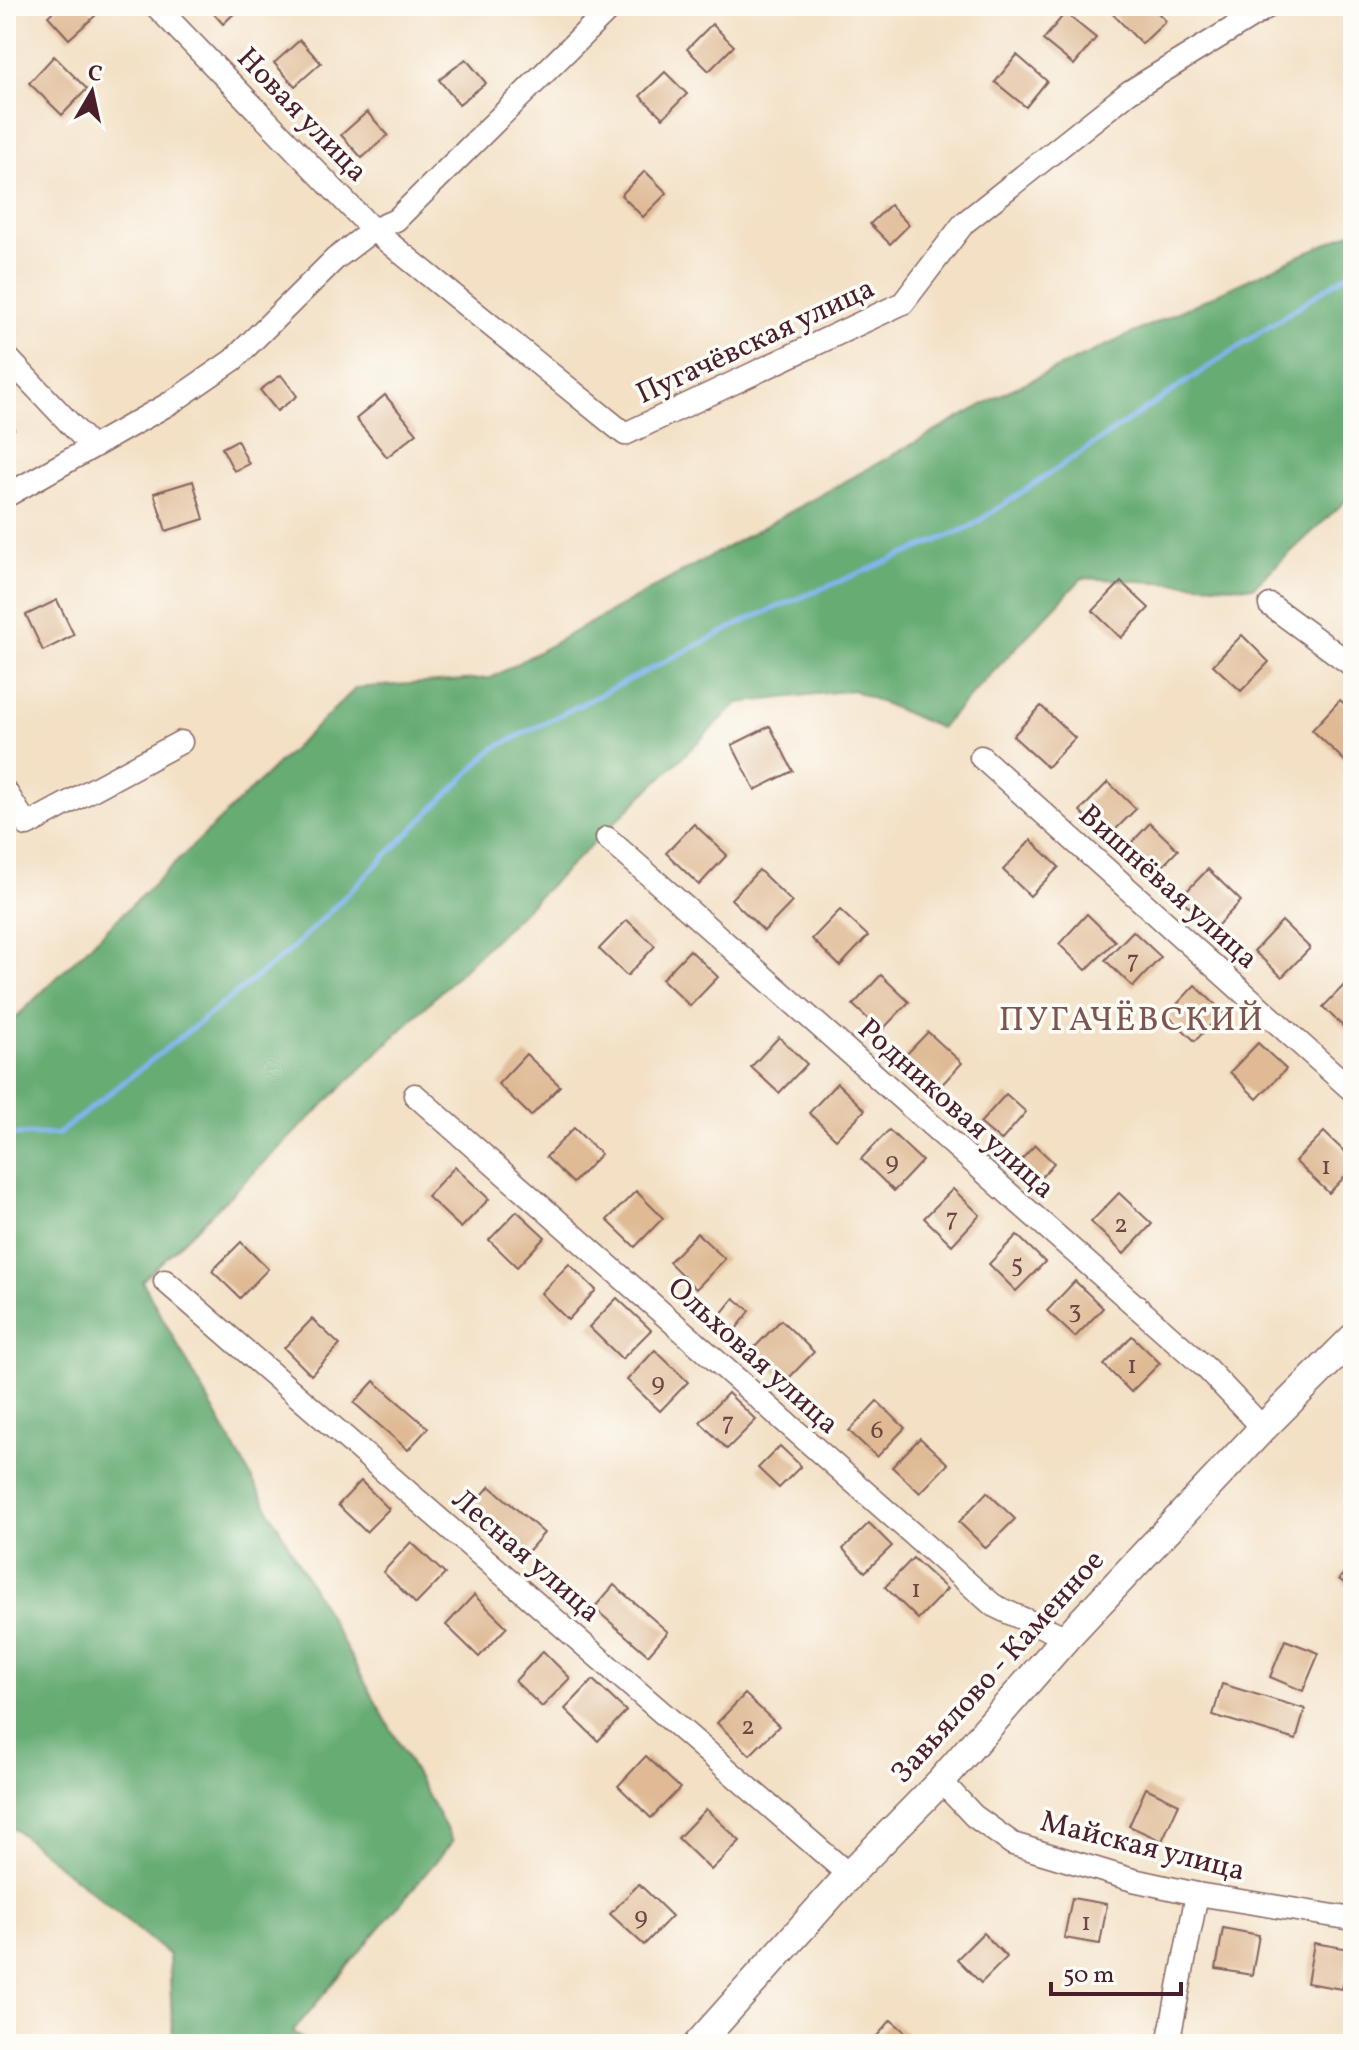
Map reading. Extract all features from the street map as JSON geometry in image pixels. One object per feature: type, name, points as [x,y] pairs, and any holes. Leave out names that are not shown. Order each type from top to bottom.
[{"type":"main road","name":"Завьялово - Каменное","points":[[698,2044],[849,1875],[941,1781],[1066,1638],[1263,1428],[1353,1338]]},
{"type":"street","name":"Новая улица","points":[[156,6],[373,230]]},
{"type":"street","points":[[6,496],[172,402],[233,360],[335,259],[373,230],[396,220],[612,6]]},
{"type":"street","name":"Пугачёвская улица","points":[[373,230],[625,434],[903,303],[964,223],[1129,92],[1269,6]]},
{"type":"street","points":[[6,356],[92,447]]},
{"type":"street","points":[[1270,605],[1353,666]]},
{"type":"street","points":[[6,792],[27,825],[181,742]]},
{"type":"street","name":"Вишнёвая улица","points":[[981,757],[1353,1091]]},
{"type":"street","name":"Родниковая улица","points":[[607,838],[1207,1369],[1263,1428]]},
{"type":"street","name":"Ольховая улица","points":[[415,1095],[993,1605],[1018,1619],[1041,1625],[1066,1638]]},
{"type":"street","name":"Лесная улица","points":[[165,1281],[849,1875]]},
{"type":"street","name":"Майская улица","points":[[941,1781],[974,1816],[1013,1844],[1133,1880],[1197,1894],[1353,1919]]},
{"type":"street","points":[[1168,2044],[1197,1894]]},
{"type":"green space","points":[[1353,231],[1353,494],[1253,587],[1082,578],[940,728],[853,690],[738,703],[142,1281],[453,1841],[293,2031],[308,2044],[173,2044],[169,1955],[6,1822],[6,1027],[356,688],[491,678],[1008,391]]},
{"type":"building","points":[[59,6],[86,6],[95,16],[69,39],[48,16]]},
{"type":"building","points":[[207,6],[242,6],[223,24]]},
{"type":"building","points":[[1105,6],[1151,6],[1166,21],[1142,44]]},
{"type":"building","points":[[1065,13],[1096,38],[1074,65],[1043,40]]},
{"type":"building","points":[[712,24],[734,46],[709,71],[687,49]]},
{"type":"building","points":[[300,40],[321,63],[295,86],[274,63]]},
{"type":"building","points":[[1017,55],[1047,81],[1026,107],[995,82]]},
{"type":"building","points":[[54,56],[87,89],[62,115],[29,83]]},
{"type":"building","points":[[466,59],[486,83],[459,104],[439,80]]},
{"type":"building","points":[[665,72],[687,94],[663,118],[640,96]]},
{"type":"building","points":[[367,112],[388,135],[362,158],[341,135]]},
{"type":"building","points":[[645,171],[667,193],[643,217],[621,195]]},
{"type":"building","points":[[890,205],[909,225],[890,244],[870,224]]},
{"type":"building","points":[[281,375],[297,396],[277,411],[260,390]]},
{"type":"building","points":[[385,395],[417,433],[387,457],[356,419]]},
{"type":"building","points":[[6,409],[14,429],[6,433]]},
{"type":"building","points":[[237,440],[249,464],[234,471],[222,448]]},
{"type":"building","points":[[193,481],[204,519],[166,531],[154,493]]},
{"type":"building","points":[[1121,582],[1149,608],[1121,638],[1093,611]]},
{"type":"building","points":[[57,600],[74,635],[43,651],[26,615]]},
{"type":"building","points":[[1242,635],[1269,662],[1241,691],[1213,665]]},
{"type":"building","points":[[1340,700],[1353,712],[1353,754],[1346,762],[1312,730]]},
{"type":"building","points":[[1041,706],[1075,738],[1047,767],[1013,736]]},
{"type":"building","points":[[770,726],[793,771],[755,790],[732,745]]},
{"type":"building","points":[[1108,782],[1136,809],[1107,838],[1080,811]]},
{"type":"building","points":[[1150,823],[1178,850],[1150,879],[1122,853]]},
{"type":"building","points":[[694,824],[727,855],[699,885],[666,853]]},
{"type":"building","points":[[1031,840],[1059,867],[1030,896],[1003,870]]},
{"type":"building","points":[[1208,869],[1241,901],[1213,930],[1180,898]]},
{"type":"building","points":[[759,870],[792,902],[764,931],[731,899]]},
{"type":"building","points":[[840,910],[868,936],[840,966],[812,939]]},
{"type":"building","points":[[1087,914],[1115,941],[1086,970],[1059,944]]},
{"type":"building","points":[[627,920],[655,946],[627,976],[599,949]]},
{"type":"building","points":[[1282,921],[1310,948],[1282,977],[1254,951]]},
{"type":"building","points":[[1133,931],[1161,957],[1133,987],[1105,960]]},
{"type":"building","points":[[690,950],[718,977],[690,1006],[662,979]]},
{"type":"building","points":[[881,975],[909,1002],[881,1031],[853,1005]]},
{"type":"building","points":[[1351,978],[1353,980],[1353,1036],[1323,1007]]},
{"type":"building","points":[[1195,985],[1223,1012],[1195,1041],[1167,1015]]},
{"type":"building","points":[[928,1032],[962,1063],[934,1093],[900,1061]]},
{"type":"building","points":[[779,1037],[807,1064],[779,1093],[751,1067]]},
{"type":"building","points":[[1258,1043],[1286,1069],[1257,1099],[1230,1072]]},
{"type":"building","points":[[526,1054],[560,1086],[531,1116],[498,1084]]},
{"type":"building","points":[[837,1083],[865,1110],[836,1139],[809,1113]]},
{"type":"building","points":[[1006,1094],[1026,1112],[1001,1141],[980,1123]]},
{"type":"building","points":[[574,1128],[601,1154],[573,1183],[546,1157]]},
{"type":"building","points":[[889,1130],[922,1161],[894,1191],[861,1159]]},
{"type":"building","points":[[1324,1132],[1353,1160],[1353,1168],[1329,1193],[1295,1161]]},
{"type":"building","points":[[1035,1145],[1054,1163],[1037,1182],[1017,1164]]},
{"type":"building","points":[[455,1167],[489,1199],[461,1228],[427,1196]]},
{"type":"building","points":[[953,1189],[980,1215],[952,1245],[924,1218]]},
{"type":"building","points":[[636,1191],[663,1218],[635,1247],[607,1220]]},
{"type":"building","points":[[1119,1193],[1152,1224],[1124,1254],[1091,1222]]},
{"type":"building","points":[[517,1211],[545,1237],[517,1267],[489,1240]]},
{"type":"building","points":[[697,1233],[725,1259],[696,1289],[669,1262]]},
{"type":"building","points":[[1017,1235],[1045,1262],[1016,1291],[989,1264]]},
{"type":"building","points":[[241,1242],[268,1269],[240,1298],[212,1271]]},
{"type":"building","points":[[569,1264],[596,1290],[568,1320],[541,1293]]},
{"type":"building","points":[[1075,1281],[1103,1308],[1075,1337],[1047,1311]]},
{"type":"building","points":[[617,1298],[651,1330],[622,1359],[589,1327]]},
{"type":"building","points":[[734,1298],[750,1311],[736,1329],[719,1316]]},
{"type":"building","points":[[312,1319],[340,1345],[311,1375],[284,1348]]},
{"type":"building","points":[[781,1320],[814,1352],[786,1381],[753,1349]]},
{"type":"building","points":[[1132,1336],[1160,1363],[1131,1392],[1104,1365]]},
{"type":"building","points":[[655,1350],[688,1382],[660,1411],[627,1380]]},
{"type":"building","points":[[374,1381],[428,1428],[408,1450],[354,1403]]},
{"type":"building","points":[[728,1393],[756,1420],[727,1449],[700,1422]]},
{"type":"building","points":[[877,1401],[905,1428],[877,1457],[849,1431]]},
{"type":"building","points":[[920,1438],[948,1464],[920,1493],[892,1467]]},
{"type":"building","points":[[780,1446],[801,1466],[779,1488],[758,1468]]},
{"type":"building","points":[[361,1481],[389,1509],[366,1532],[338,1505]]},
{"type":"building","points":[[490,1486],[544,1533],[524,1556],[470,1509]]},
{"type":"building","points":[[987,1492],[1015,1519],[986,1548],[959,1522]]},
{"type":"building","points":[[869,1523],[892,1546],[865,1572],[843,1549]]},
{"type":"building","points":[[411,1542],[445,1574],[416,1604],[383,1572]]},
{"type":"building","points":[[913,1558],[947,1589],[918,1619],[885,1587]]},
{"type":"building","points":[[1353,1562],[1353,1590],[1339,1579]]},
{"type":"building","points":[[614,1585],[668,1632],[648,1655],[594,1608]]},
{"type":"building","points":[[474,1595],[507,1627],[479,1657],[446,1625]]},
{"type":"building","points":[[1285,1640],[1319,1653],[1303,1691],[1270,1677]]},
{"type":"building","points":[[543,1651],[570,1678],[542,1707],[515,1681]]},
{"type":"building","points":[[593,1680],[626,1711],[598,1741],[565,1709]]},
{"type":"building","points":[[1222,1684],[1305,1709],[1296,1740],[1213,1715]]},
{"type":"building","points":[[745,1694],[779,1726],[750,1755],[717,1723]]},
{"type":"building","points":[[646,1756],[680,1788],[651,1818],[618,1786]]},
{"type":"building","points":[[1146,1788],[1179,1804],[1162,1841],[1129,1826]]},
{"type":"building","points":[[706,1809],[740,1841],[711,1870],[678,1838]]},
{"type":"building","points":[[639,1884],[672,1916],[644,1945],[610,1914]]},
{"type":"building","points":[[1072,1898],[1107,1904],[1100,1944],[1064,1938]]},
{"type":"building","points":[[1223,1928],[1259,1935],[1252,1975],[1216,1969]]},
{"type":"building","points":[[983,1933],[1007,1957],[981,1983],[957,1959]]},
{"type":"building","points":[[1314,1943],[1350,1949],[1342,1989],[1307,1983]]},
{"type":"building","points":[[891,2020],[919,2044],[870,2044]]},
{"type":"waterway","points":[[6,1135],[58,1134],[292,949],[493,749],[749,619],[970,527],[1353,270]]},
{"type":"district","name":"ПУГАЧЁВСКИЙ","points":[[1132,1018]]}]
